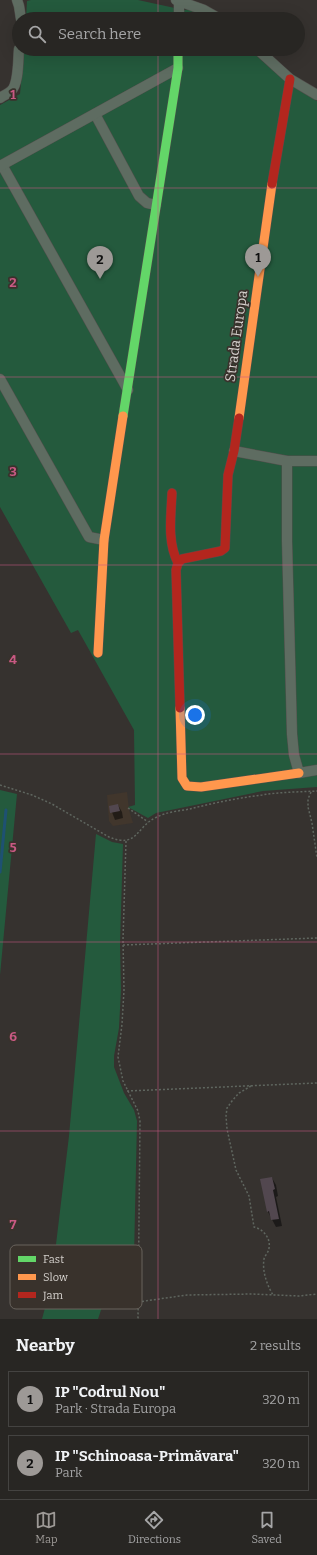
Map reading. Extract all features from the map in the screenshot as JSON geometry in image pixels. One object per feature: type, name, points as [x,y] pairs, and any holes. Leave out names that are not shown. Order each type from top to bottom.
[{"type":"street","points":[[17,0],[20,12]]},
{"type":"street","points":[[178,12],[177,1],[208,12]]},
{"type":"street","points":[[0,98],[11,91],[16,83],[18,56]]},
{"type":"street","points":[[98,653],[104,540],[178,68],[178,56]]},
{"type":"street","points":[[265,56],[290,79],[317,95]]},
{"type":"street","points":[[128,390],[1,166],[178,68]]},
{"type":"street","name":"Strada Europa","points":[[178,563],[182,559],[221,551],[225,548],[226,481],[234,450],[275,166],[290,79]]},
{"type":"street","points":[[95,114],[139,196],[147,203],[156,205]]},
{"type":"street","points":[[0,379],[89,538],[104,540]]},
{"type":"street","points":[[234,450],[287,461],[317,461]]},
{"type":"street","points":[[287,461],[289,665],[292,734],[294,755],[299,773]]},
{"type":"street","points":[[172,493],[171,533],[173,553],[178,563],[176,570],[182,778],[188,786],[201,787],[317,770]]},
{"type":"path","points":[[0,785],[32,795],[52,804],[117,841],[126,841],[136,837],[149,822],[157,816],[263,794],[317,791]]},
{"type":"path","points":[[311,792],[308,799],[308,807],[317,858]]},
{"type":"path","points":[[128,808],[149,822]]},
{"type":"path","points":[[126,841],[123,945],[124,990],[118,1057],[120,1071],[127,1091],[138,1111],[140,1121],[139,1245]]},
{"type":"path","points":[[123,945],[317,938]]},
{"type":"path","points":[[127,1091],[317,1083]]},
{"type":"path","points":[[251,1086],[239,1093],[227,1108],[227,1129],[236,1170],[249,1196],[254,1227],[263,1230],[270,1247],[264,1260],[267,1284],[273,1295]]},
{"type":"path","points":[[142,1301],[187,1295],[299,1296],[317,1294]]},
{"type":"shaded area","points":[[127,792],[129,810],[133,823],[113,826],[109,821],[107,795]]},
{"type":"green space","points":[[138,0],[184,10],[189,9],[196,12],[26,12],[27,1]]},
{"type":"green space","points":[[23,56],[257,56],[285,81],[317,101],[317,787],[263,791],[156,813],[148,818],[128,807],[135,805],[134,730],[78,630],[71,633],[0,507],[0,105],[20,94]]},
{"type":"green space","points":[[0,790],[17,794],[0,975]]},
{"type":"green space","points":[[96,834],[112,842],[123,844],[120,944],[121,990],[119,1028],[114,1056],[114,1067],[124,1093],[134,1110],[137,1121],[134,1245],[56,1245],[69,1136]]},
{"type":"green space","points":[[45,1309],[101,1309],[98,1319],[42,1319]]},
{"type":"building","points":[[118,804],[120,811],[110,813],[109,806]]},
{"type":"building","points":[[272,1177],[279,1219],[271,1220],[269,1211],[267,1212],[260,1179]]},
{"type":"waterway","points":[[0,872],[6,810]]},
{"type":"traffic: fast","points":[[123,416],[178,68],[178,56]]},
{"type":"traffic: slow","points":[[239,418],[272,184]]},
{"type":"traffic: slow","points":[[98,653],[104,540],[123,416]]},
{"type":"traffic: slow","points":[[180,708],[182,778],[187,786],[201,787],[299,773]]},
{"type":"traffic: jam","points":[[272,184],[290,79]]},
{"type":"traffic: jam","points":[[178,563],[182,559],[221,551],[225,548],[228,475],[234,451],[239,418]]},
{"type":"traffic: jam","points":[[172,493],[171,538],[178,563],[176,570],[180,708]]},
{"type":"place","name":"IP \"Codrul Nou\"","points":[[258,277]]},
{"type":"place","name":"IP \"Schinoasa-Primăvara\"","points":[[100,279]]}]
